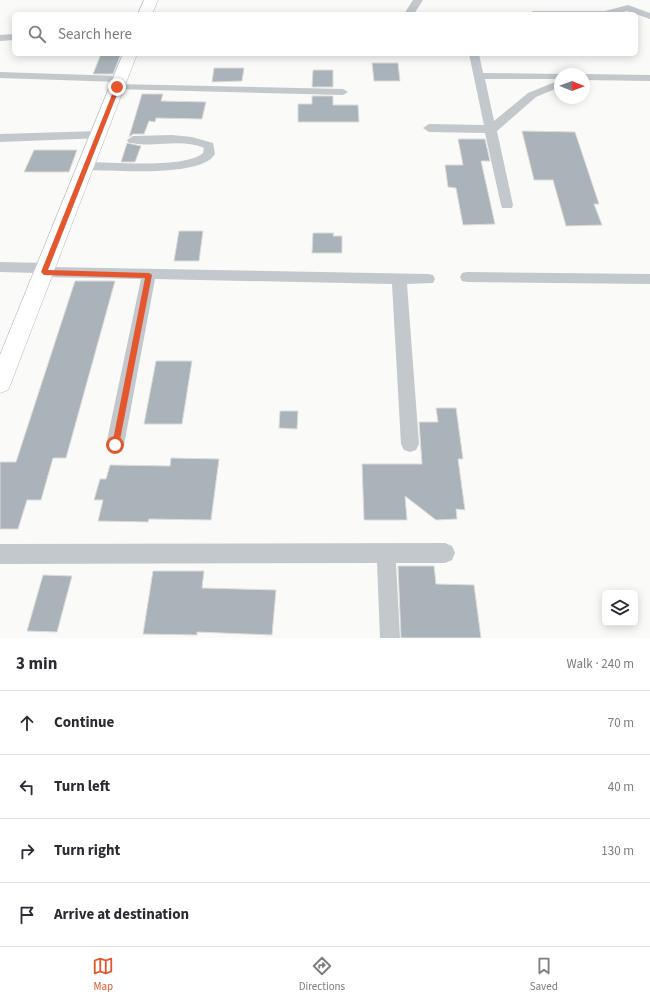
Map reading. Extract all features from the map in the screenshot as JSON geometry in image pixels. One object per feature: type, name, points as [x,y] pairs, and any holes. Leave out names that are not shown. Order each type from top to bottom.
[{"type":"main road","points":[[146,12],[150,0]]},
{"type":"main road","points":[[0,384],[129,56]]},
{"type":"street","points":[[409,12],[418,0]]},
{"type":"street","points":[[613,12],[628,8],[650,16]]},
{"type":"street","points":[[544,12],[556,10],[580,12]]},
{"type":"street","points":[[0,38],[12,37]]},
{"type":"street","points":[[474,56],[492,129],[507,206]]},
{"type":"street","points":[[0,75],[119,83],[343,92]]},
{"type":"street","points":[[479,76],[554,76]]},
{"type":"street","points":[[590,78],[650,78]]},
{"type":"street","points":[[429,128],[492,129],[539,90],[554,86]]},
{"type":"street","points":[[0,138],[99,135]]},
{"type":"street","points":[[86,166],[182,166],[204,160],[209,155],[210,150],[209,146],[202,142],[188,140],[133,140]]},
{"type":"street","points":[[0,267],[149,275],[428,279]]},
{"type":"street","points":[[115,445],[149,275]]},
{"type":"street","points":[[468,277],[650,279]]},
{"type":"street","points":[[399,279],[410,444]]},
{"type":"street","points":[[386,553],[390,638]]},
{"type":"street","points":[[0,554],[446,553]]},
{"type":"building","points":[[100,56],[120,56],[113,74],[93,74]]},
{"type":"building","points":[[372,63],[398,63],[400,81],[374,81]]},
{"type":"building","points":[[214,68],[244,68],[242,81],[212,82]]},
{"type":"building","points":[[313,70],[333,70],[333,87],[312,87]]},
{"type":"building","points":[[142,94],[163,94],[161,101],[206,102],[202,119],[156,118],[155,122],[149,121],[144,134],[133,134],[129,137]]},
{"type":"building","points":[[312,96],[333,96],[333,105],[358,105],[359,122],[298,122],[298,104],[312,104]]},
{"type":"building","points":[[522,131],[575,132],[599,204],[594,204],[602,225],[566,226],[553,180],[534,180]]},
{"type":"building","points":[[458,139],[485,139],[490,161],[481,161],[495,224],[463,225],[456,188],[448,187],[445,165],[463,165]]},
{"type":"building","points":[[127,143],[141,146],[135,162],[121,162]]},
{"type":"building","points":[[34,150],[77,150],[69,172],[24,172]]},
{"type":"building","points":[[179,231],[203,231],[199,261],[174,261]]},
{"type":"building","points":[[313,233],[334,233],[333,236],[342,236],[342,253],[312,253]]},
{"type":"building","points":[[75,281],[115,281],[66,458],[53,458],[41,500],[27,500],[18,529],[0,529],[0,462],[16,462]]},
{"type":"building","points":[[156,361],[192,361],[182,424],[144,424]]},
{"type":"building","points":[[436,408],[456,408],[463,459],[458,459],[465,510],[456,509],[457,519],[436,520],[405,496],[407,520],[364,520],[362,464],[422,464],[419,422],[438,422]]},
{"type":"building","points":[[280,411],[298,411],[297,429],[279,428]]},
{"type":"building","points":[[171,458],[219,459],[211,520],[149,519],[148,522],[98,521],[103,500],[94,500],[100,479],[106,479],[110,465],[170,466]]},
{"type":"building","points":[[398,566],[434,566],[436,584],[474,585],[481,638],[401,638]]},
{"type":"building","points":[[153,571],[204,571],[202,588],[276,590],[272,635],[197,632],[197,635],[143,634]]},
{"type":"building","points":[[43,575],[72,576],[57,632],[27,631]]},
{"type":"route","points":[[115,445],[149,275],[44,272],[117,87]]}]
